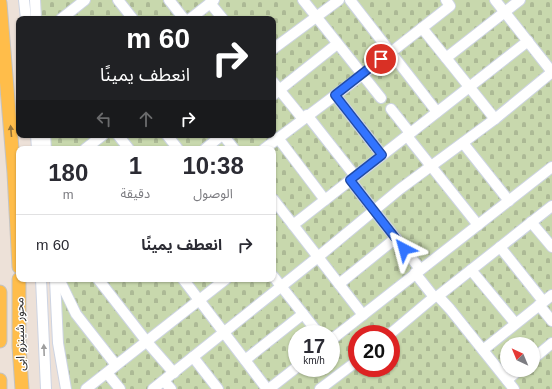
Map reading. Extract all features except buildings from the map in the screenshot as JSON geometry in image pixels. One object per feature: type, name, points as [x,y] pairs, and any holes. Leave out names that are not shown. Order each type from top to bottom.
[{"type":"main road","points":[[0,3],[16,211]]},
{"type":"main road","name":"محور شينزو ابى","points":[[19,282],[22,389]]},
{"type":"main road","name":"محور شينزو ابى","points":[[0,292],[0,341]]},
{"type":"main road","name":"محور شينزو ابى","points":[[0,380],[0,389]]},
{"type":"street","points":[[24,0],[26,16]]},
{"type":"street","points":[[35,0],[36,16]]},
{"type":"street","points":[[73,15],[85,0]]},
{"type":"street","points":[[118,0],[131,16]]},
{"type":"street","points":[[169,0],[182,16]]},
{"type":"street","points":[[303,0],[381,98]]},
{"type":"street","points":[[276,47],[339,0]]},
{"type":"street","points":[[350,0],[437,112]]},
{"type":"street","points":[[152,389],[193,358],[373,211],[430,166],[495,119],[552,72],[495,0]]},
{"type":"street","points":[[446,58],[520,0]]},
{"type":"street","points":[[194,16],[212,2],[220,16]]},
{"type":"street","points":[[268,146],[422,28],[451,2]]},
{"type":"street","points":[[422,28],[495,119]]},
{"type":"street","points":[[293,225],[528,42]]},
{"type":"street","points":[[276,88],[337,44]]},
{"type":"street","points":[[276,90],[305,117],[352,178],[373,211],[396,238],[436,296],[483,350],[514,389]]},
{"type":"street","points":[[335,95],[382,155]]},
{"type":"street","points":[[391,108],[430,166],[478,225]]},
{"type":"street","points":[[89,146],[100,138]]},
{"type":"street","points":[[120,138],[127,146]]},
{"type":"street","points":[[169,138],[176,146]]},
{"type":"street","points":[[209,146],[219,138]]},
{"type":"street","points":[[225,138],[232,146]]},
{"type":"street","points":[[278,138],[325,200]]},
{"type":"street","points":[[463,143],[509,201]]},
{"type":"street","points":[[340,333],[552,167]]},
{"type":"street","points":[[276,203],[363,315]]},
{"type":"street","points":[[400,326],[552,206]]},
{"type":"street","points":[[531,222],[552,247]]},
{"type":"street","points":[[338,284],[396,238]]},
{"type":"street","points":[[500,247],[541,303],[552,321]]},
{"type":"street","points":[[471,270],[515,323]]},
{"type":"street","points":[[276,279],[312,325]]},
{"type":"street","points":[[41,282],[46,389]]},
{"type":"street","points":[[55,282],[58,343],[66,389]]},
{"type":"street","points":[[60,282],[76,314],[116,365]]},
{"type":"street","points":[[100,282],[147,342],[174,373]]},
{"type":"street","points":[[186,282],[268,389],[288,374]]},
{"type":"street","points":[[86,389],[222,282]]},
{"type":"street","points":[[483,350],[552,295]]},
{"type":"street","points":[[245,360],[303,314]]},
{"type":"street","points":[[540,353],[552,344]]},
{"type":"street","points":[[193,358],[218,389]]},
{"type":"street","points":[[320,389],[348,368]]},
{"type":"street","points":[[107,373],[120,389]]},
{"type":"street","points":[[507,380],[511,377]]},
{"type":"street","points":[[164,381],[171,389]]},
{"type":"green space","points":[[31,0],[552,0],[552,389],[62,389],[53,282],[276,282],[276,146],[43,146],[42,138],[276,138],[276,16],[32,16]]},
{"type":"route","points":[[381,59],[335,95],[382,155],[350,180],[404,249]]}]
